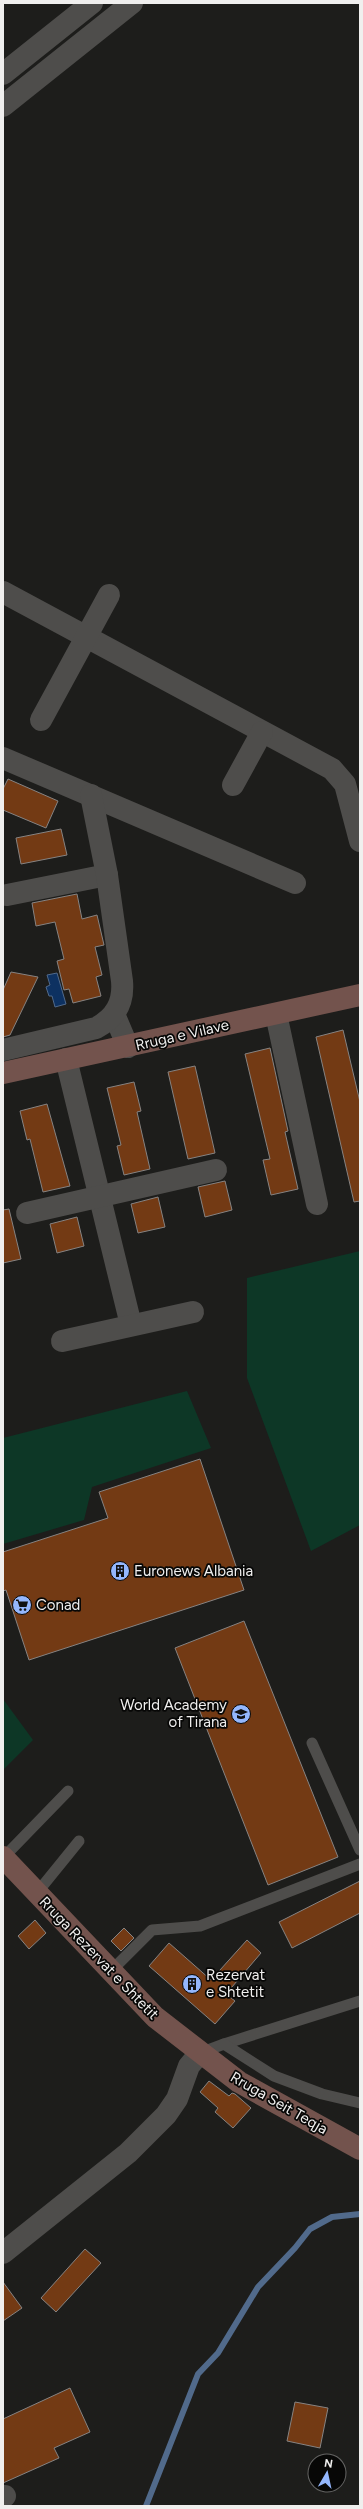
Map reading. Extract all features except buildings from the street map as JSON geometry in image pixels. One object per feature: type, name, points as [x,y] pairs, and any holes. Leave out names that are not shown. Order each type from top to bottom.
[{"type":"street","points":[[3,74],[92,3]]},
{"type":"street","points":[[3,106],[132,3]]},
{"type":"street","points":[[3,592],[86,638],[323,763],[339,776],[345,784],[360,841]]},
{"type":"street","points":[[41,720],[109,595]]},
{"type":"street","points":[[233,785],[262,732]]},
{"type":"street","points":[[4,760],[91,795],[295,883]]},
{"type":"street","points":[[3,1050],[96,1028],[106,1023],[114,1014],[123,993],[107,875],[91,795]]},
{"type":"street","points":[[7,895],[107,875]]},
{"type":"street","name":"Rruga e Vilave","points":[[3,1073],[128,1047],[360,995]]},
{"type":"street","points":[[114,1014],[128,1047]]},
{"type":"street","points":[[276,1014],[317,1204]]},
{"type":"street","points":[[66,1059],[101,1197],[131,1325]]},
{"type":"street","points":[[28,1213],[216,1170]]},
{"type":"street","points":[[62,1341],[193,1312]]},
{"type":"street","name":"Rruga Rezervat e Shtetit","points":[[3,1857],[36,1894],[155,2017],[214,2048]]},
{"type":"street","points":[[3,2253],[128,2153],[166,2115],[177,2099],[188,2066],[214,2048]]},
{"type":"street","name":"Rruga Seit Teqja","points":[[214,2048],[239,2082],[360,2149]]},
{"type":"lane","points":[[312,1743],[360,1850]]},
{"type":"lane","points":[[3,1857],[68,1791]]},
{"type":"lane","points":[[36,1894],[79,1841]]},
{"type":"lane","points":[[111,1971],[152,1930],[200,1926],[360,1864]]},
{"type":"lane","points":[[214,2048],[360,2001]]},
{"type":"lane","name":"Rruga Rezervat e Shtetit","points":[[214,2048],[274,2076],[322,2094],[360,2103]]},
{"type":"green space","points":[[360,1251],[360,1525],[311,1551],[247,1378],[247,1278]]},
{"type":"green space","points":[[187,1391],[211,1448],[92,1487],[84,1520],[3,1544],[3,1438]]},
{"type":"green space","points":[[3,1699],[33,1740],[3,1770]]},
{"type":"water","points":[[57,973],[66,1004],[55,1007],[52,996],[49,996],[46,987],[50,985],[47,975]]},
{"type":"waterway","points":[[146,2506],[198,2374],[218,2353],[258,2287],[295,2248],[310,2229],[332,2217],[360,2214]]},
{"type":"place","name":"Euronews Albania","points":[[120,1571]]},
{"type":"place","name":"Conad","points":[[22,1605]]},
{"type":"place","name":"World Academy of Tirana","points":[[241,1714]]},
{"type":"place","name":"Rezervat e Shtetit","points":[[192,1984]]}]
